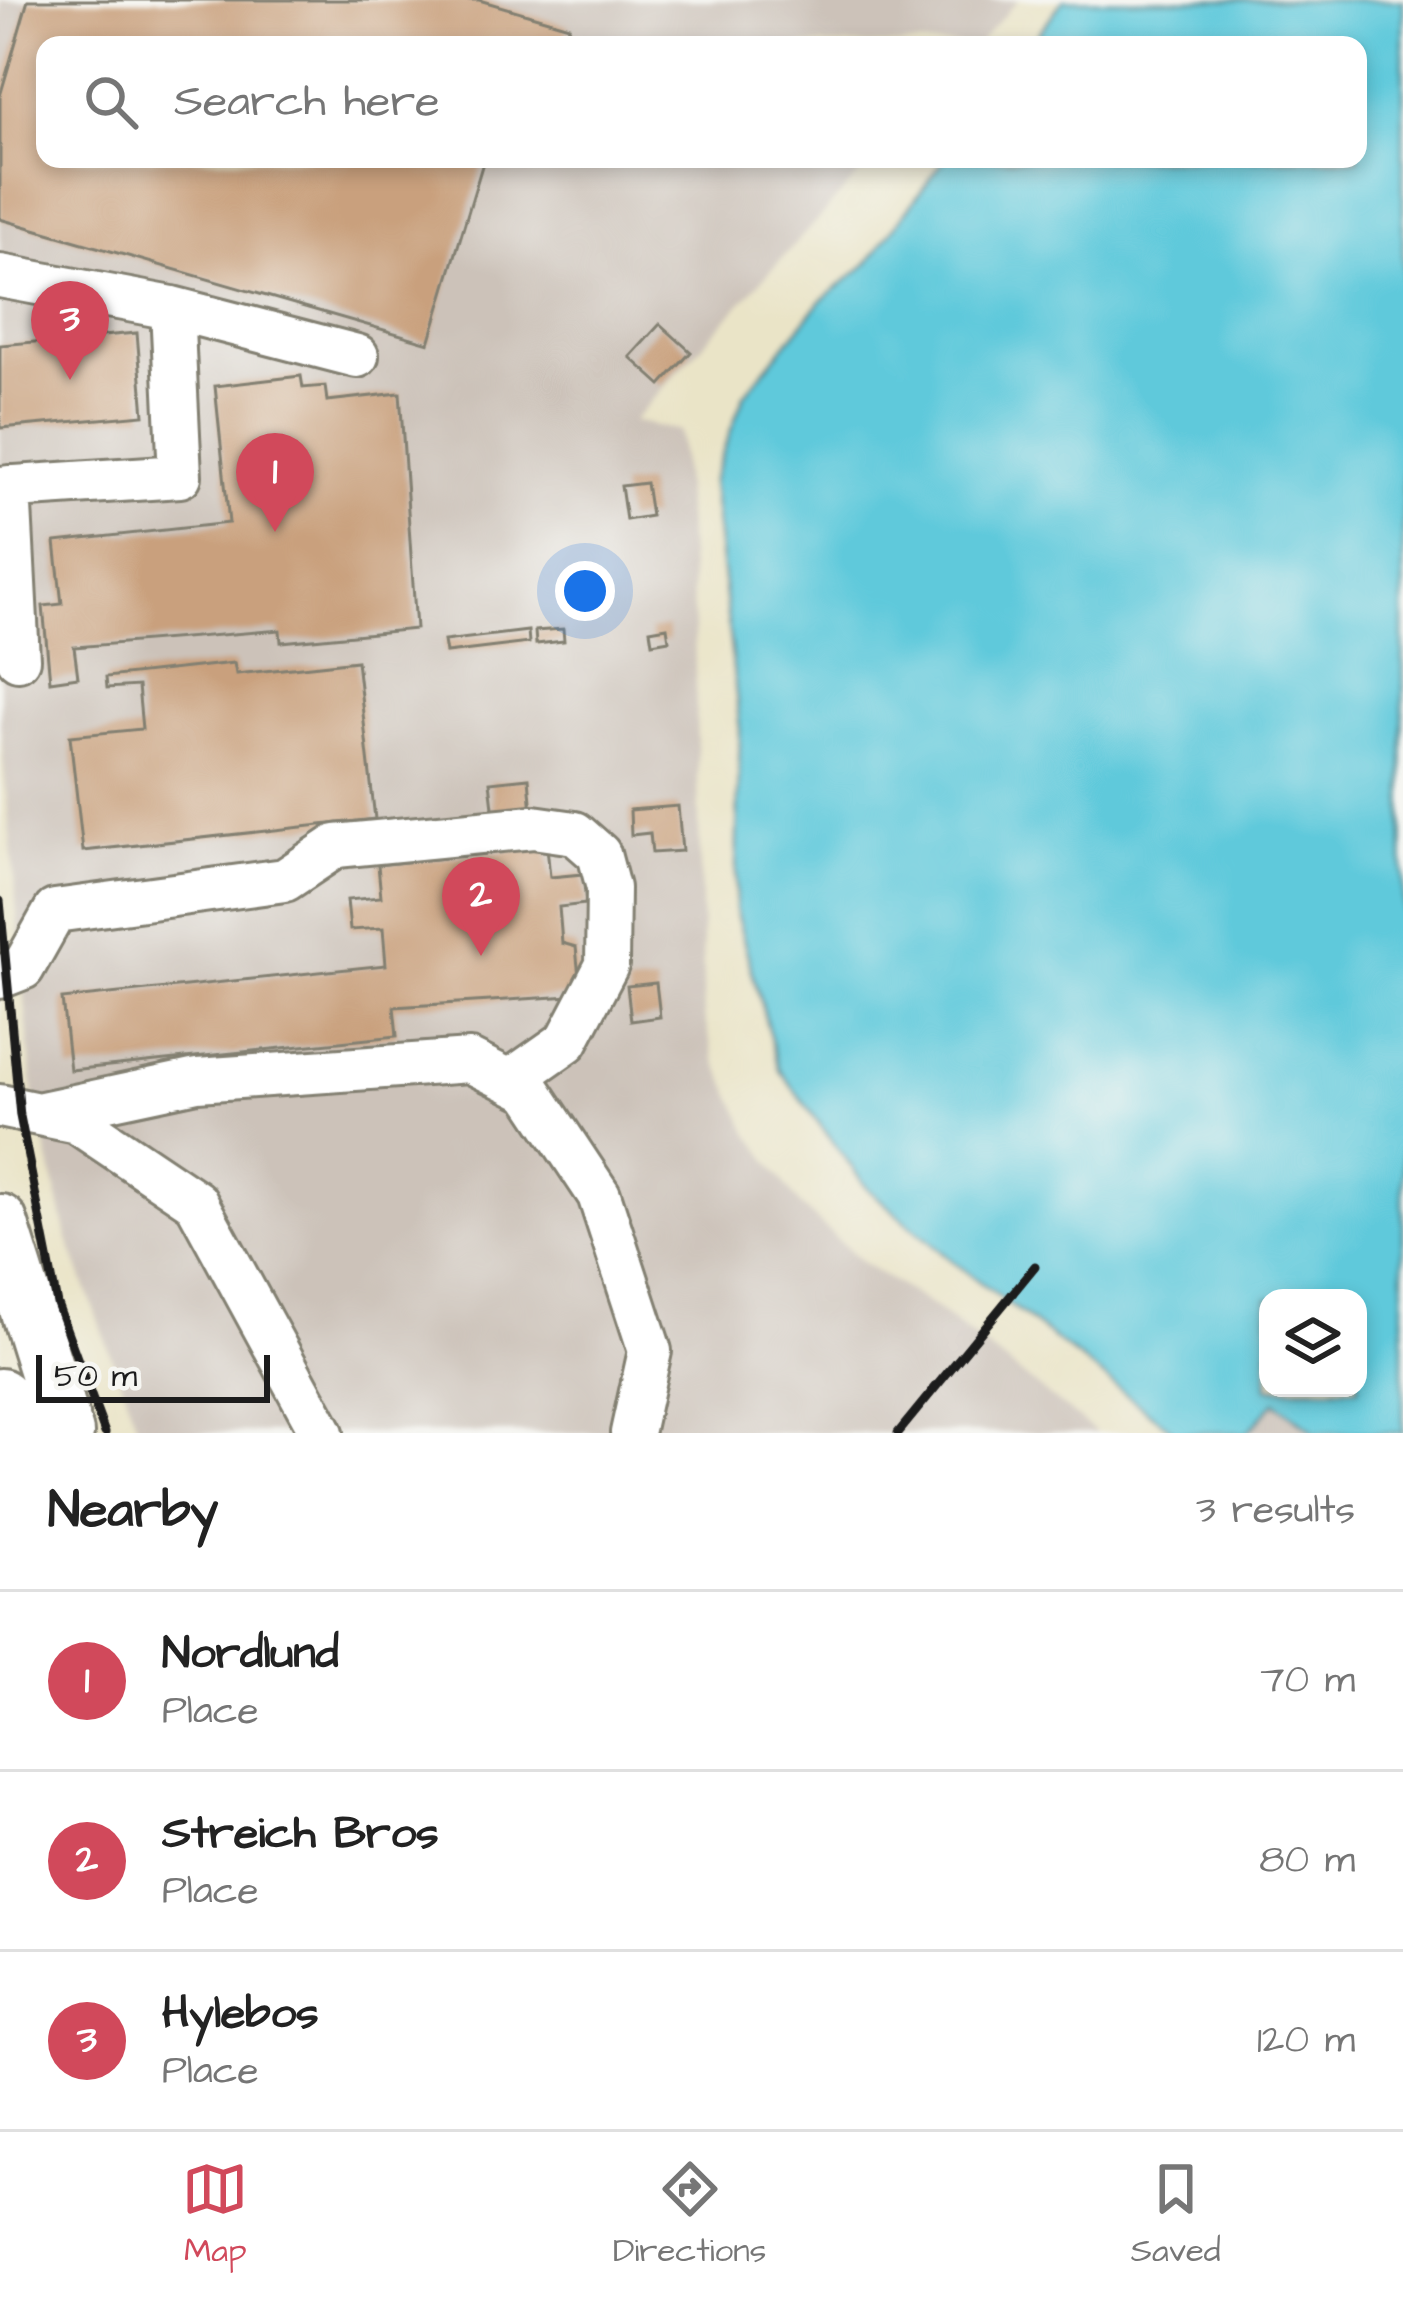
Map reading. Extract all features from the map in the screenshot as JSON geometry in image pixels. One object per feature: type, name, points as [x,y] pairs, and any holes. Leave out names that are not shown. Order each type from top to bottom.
[{"type":"main road","points":[[0,1222],[66,1433]]},
{"type":"main road","points":[[0,1396],[16,1433]]},
{"type":"lane","points":[[0,276],[172,308],[357,356]]},
{"type":"lane","points":[[18,659],[4,488],[180,476],[172,308]]},
{"type":"lane","points":[[0,977],[23,968],[55,911],[285,880],[336,846],[532,826],[575,833],[599,854],[608,888],[607,964],[567,1041],[510,1081]]},
{"type":"lane","points":[[21,1109],[196,1080],[470,1061],[530,1091],[599,1195],[650,1351],[632,1433]]},
{"type":"lane","points":[[21,1109],[77,1122],[196,1202],[322,1433]]},
{"type":"shaded area","points":[[0,0],[1018,0],[985,36],[36,36],[36,168],[865,168],[633,421],[680,431],[694,624],[704,1017],[715,1058],[750,1134],[799,1204],[862,1262],[935,1308],[1097,1433],[140,1433],[67,1237],[33,1091],[0,724]]},
{"type":"shaded area","points":[[1275,1402],[1316,1433],[1247,1433]]},
{"type":"water","points":[[1063,0],[1403,0],[1403,1433],[1316,1433],[1275,1402],[1247,1433],[1176,1433],[946,1256],[867,1188],[779,1069],[735,909],[740,730],[712,482],[744,395],[821,301],[867,264],[938,168],[1367,168],[1367,36],[1037,36]]},
{"type":"building","points":[[28,0],[479,0],[569,26],[566,36],[36,36],[36,168],[481,168],[429,343],[0,219],[0,96]]},
{"type":"building","points":[[660,324],[691,352],[661,385],[630,357]]},
{"type":"building","points":[[137,333],[144,415],[0,428],[0,345]]},
{"type":"building","points":[[301,376],[303,388],[325,386],[327,401],[400,393],[416,629],[281,642],[280,630],[74,647],[78,677],[50,681],[43,606],[62,604],[55,542],[229,523],[215,386]]},
{"type":"building","points":[[646,483],[651,516],[626,520],[621,486]]},
{"type":"building","points":[[667,627],[669,640],[652,643],[650,630]]},
{"type":"building","points":[[563,629],[564,641],[536,644],[535,631]]},
{"type":"building","points":[[528,631],[529,643],[446,653],[444,641]]},
{"type":"building","points":[[357,661],[375,819],[83,851],[70,736],[142,729],[138,686],[107,688],[106,677],[234,663],[236,674]]},
{"type":"building","points":[[529,778],[532,813],[494,816],[490,782]]},
{"type":"building","points":[[678,806],[682,851],[652,853],[650,833],[631,835],[630,810]]},
{"type":"building","points":[[547,847],[550,877],[583,874],[586,904],[559,907],[562,943],[576,947],[580,987],[571,988],[571,996],[394,1007],[397,1036],[70,1070],[62,999],[386,965],[383,928],[350,930],[347,900],[381,897],[378,865]]},
{"type":"building","points":[[656,983],[660,1017],[631,1021],[627,986]]},
{"type":"railway","points":[[0,901],[20,1116],[57,1304],[105,1433]]},
{"type":"railway","points":[[898,1433],[1035,1266]]},
{"type":"place","name":"Hylebos","points":[[70,380]]},
{"type":"place","name":"Nordlund","points":[[275,532]]},
{"type":"place","name":"Streich Bros","points":[[481,956]]}]
